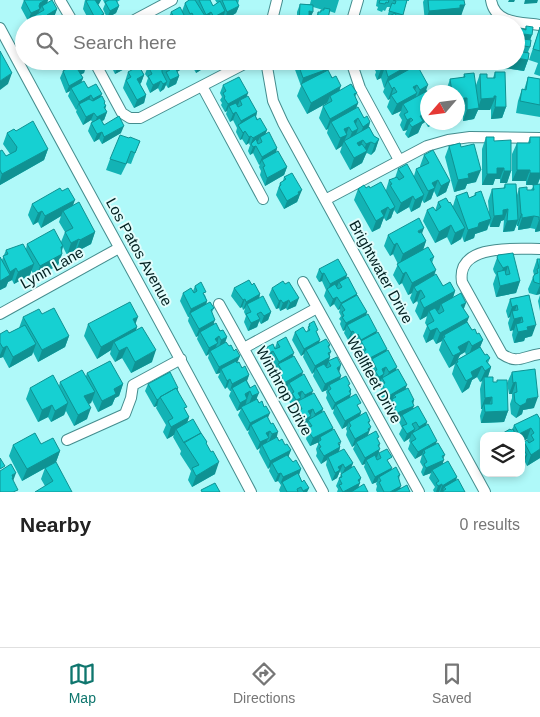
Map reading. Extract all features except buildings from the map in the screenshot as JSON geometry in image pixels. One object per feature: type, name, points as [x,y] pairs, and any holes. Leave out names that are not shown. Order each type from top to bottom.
[{"type":"street","points":[[60,0],[69,15]]},
{"type":"street","points":[[144,15],[172,0]]},
{"type":"street","points":[[273,15],[277,0]]},
{"type":"street","points":[[354,15],[358,0]]},
{"type":"street","points":[[491,0],[495,13],[498,15]]},
{"type":"street","points":[[525,22],[540,25]]},
{"type":"street","name":"Los Patos Avenue","points":[[0,28],[15,56]]},
{"type":"street","name":"Los Patos Avenue","points":[[23,70],[181,359],[251,492]]},
{"type":"street","points":[[99,70],[122,113],[130,118],[140,118],[233,70]]},
{"type":"street","name":"Brightwater Drive","points":[[267,70],[270,90],[277,110],[484,492]]},
{"type":"street","points":[[354,70],[360,88],[399,160]]},
{"type":"street","points":[[202,86],[263,199]]},
{"type":"street","points":[[325,200],[427,146],[448,140],[470,137],[540,138]]},
{"type":"street","name":"Lynn Lane","points":[[0,314],[119,248]]},
{"type":"street","points":[[540,249],[491,250],[469,260],[462,268],[462,282],[502,354],[508,359],[517,361],[540,354]]},
{"type":"street","name":"Wellfleet Drive","points":[[303,282],[419,492]]},
{"type":"street","name":"Winthrop Drive","points":[[219,304],[323,492]]},
{"type":"street","points":[[244,348],[317,308]]},
{"type":"street","points":[[67,440],[126,414],[132,398],[133,385],[181,359]]}]
